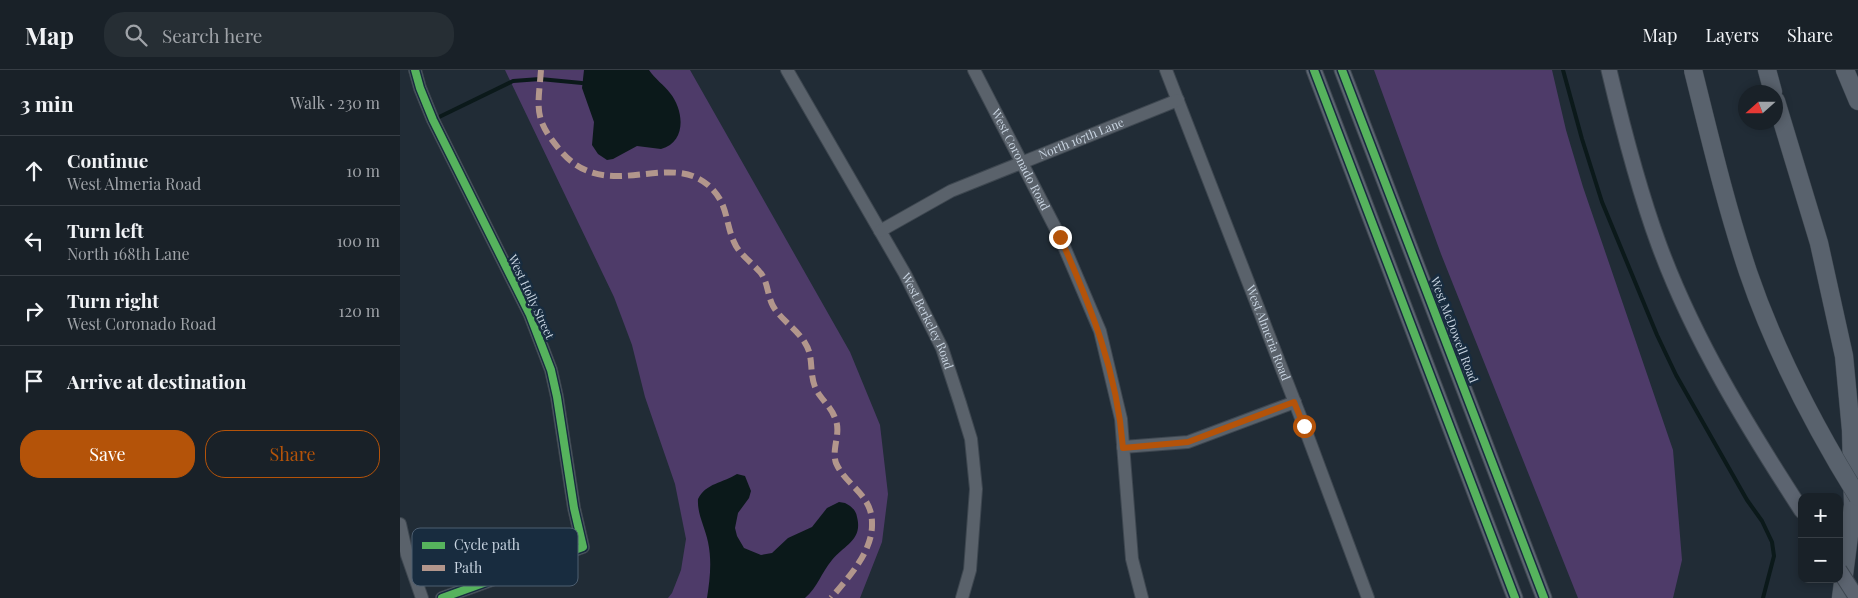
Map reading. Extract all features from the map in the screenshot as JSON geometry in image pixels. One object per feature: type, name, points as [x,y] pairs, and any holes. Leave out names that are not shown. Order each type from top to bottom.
[{"type":"highway","points":[[1693,70],[1733,225],[1768,324],[1802,398],[1858,497]]},
{"type":"highway","points":[[1767,70],[1771,85]]},
{"type":"highway","points":[[1845,70],[1858,102]]},
{"type":"highway","points":[[1783,124],[1819,244],[1844,356],[1851,430],[1853,505],[1841,598]]},
{"type":"main road","points":[[1314,70],[1515,598]]},
{"type":"main road","name":"West McDowell Road","points":[[1342,70],[1544,598]]},
{"type":"main road","points":[[1609,70],[1642,194],[1681,298],[1748,426],[1798,505]]},
{"type":"main road","points":[[1843,576],[1857,598]]},
{"type":"street","name":"West Holly Street","points":[[415,70],[433,120],[530,315],[551,370],[557,396],[574,508],[583,546],[578,548]]},
{"type":"street","name":"West Berkeley Road","points":[[787,70],[905,274],[942,348],[971,439],[976,489],[970,570],[962,598]]},
{"type":"street","name":"West Coronado Road","points":[[974,70],[1060,237],[1100,331],[1121,419],[1132,559],[1142,598]]},
{"type":"street","name":"West Almeria Road","points":[[1166,70],[1368,598]]},
{"type":"street","name":"North 167th Lane","points":[[880,231],[952,191],[1022,161],[1178,100]]},
{"type":"street","points":[[1123,448],[1188,442],[1294,402]]},
{"type":"street","points":[[400,524],[412,569]]},
{"type":"street","points":[[418,586],[422,598]]},
{"type":"street","name":"West Holly Street","points":[[442,598],[475,586]]},
{"type":"shaded area","points":[[505,70],[690,70],[850,352],[880,425],[888,494],[882,542],[860,598],[668,598],[672,593],[681,570],[686,539],[675,484],[645,397],[632,345],[614,297]]},
{"type":"shaded area","points":[[584,70],[649,70],[670,93],[678,108],[680,125],[679,133],[675,140],[661,149],[637,146],[613,159],[607,160],[598,154],[592,145],[594,122],[582,88]]},
{"type":"shaded area","points":[[1374,70],[1552,70],[1566,130],[1583,187],[1673,450],[1682,560],[1673,598],[1578,598],[1441,254]]},
{"type":"shaded area","points":[[737,474],[745,476],[751,491],[749,498],[738,513],[735,528],[737,536],[744,548],[761,555],[772,553],[788,538],[812,527],[827,508],[839,502],[847,504],[856,512],[858,525],[855,537],[832,560],[805,598],[707,598],[710,556],[698,499],[710,486]]},
{"type":"waterway","points":[[1563,70],[1602,202],[1657,335],[1676,375],[1747,500],[1762,521],[1772,542],[1774,556],[1763,598]]},
{"type":"waterway","points":[[435,119],[513,81],[540,79],[582,83]]},
{"type":"marked path","points":[[541,70],[539,113],[545,129],[560,150],[578,166],[596,174],[616,176],[674,172],[692,176],[708,185],[720,199],[736,246],[762,275],[773,306],[780,316],[798,333],[808,348],[815,387],[831,410],[837,424],[836,463],[840,471],[868,505],[872,523],[869,544],[859,563],[831,598]]},
{"type":"cycle path","points":[[415,70],[433,120],[530,315],[551,370],[574,508],[583,547],[578,549]]},
{"type":"cycle path","points":[[1314,70],[1515,598]]},
{"type":"cycle path","points":[[1342,70],[1544,598]]},
{"type":"cycle path","points":[[442,598],[475,586]]},
{"type":"route","points":[[1060,237],[1100,331],[1112,373],[1121,419],[1123,448],[1188,442],[1294,402],[1304,426]]}]
